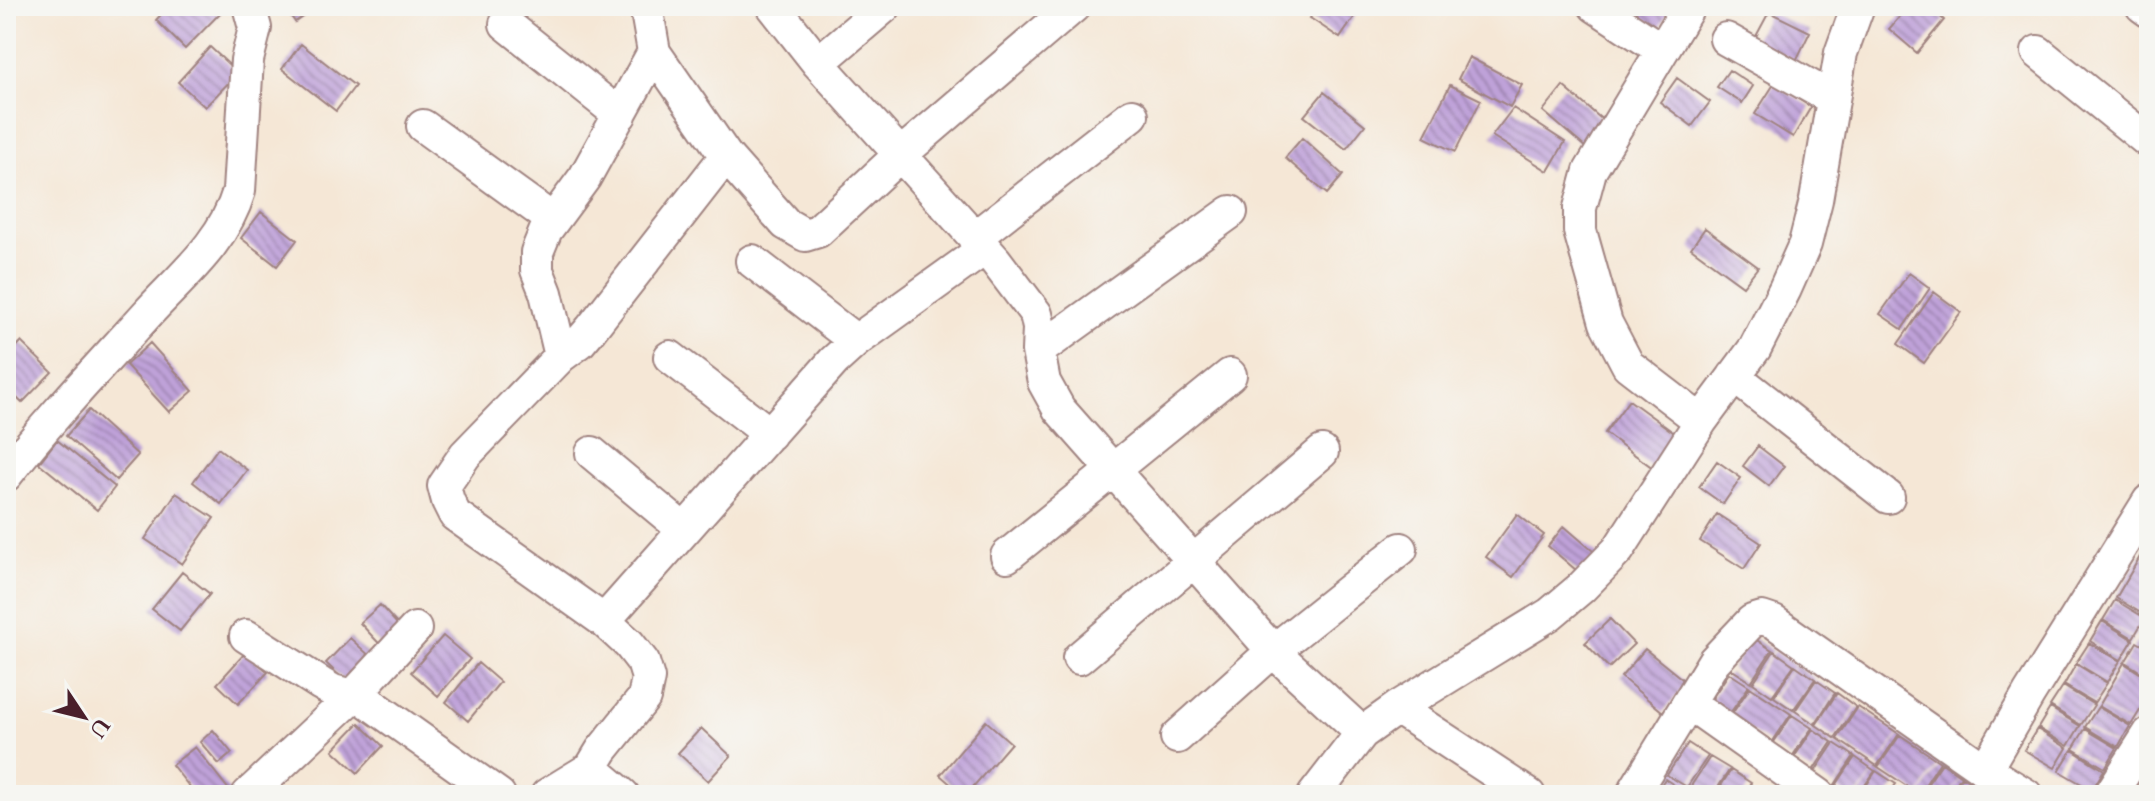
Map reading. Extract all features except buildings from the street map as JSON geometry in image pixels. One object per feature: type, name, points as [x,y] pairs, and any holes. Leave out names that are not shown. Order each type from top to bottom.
[{"type":"street","points":[[6,475],[45,426],[195,264],[221,233],[233,212],[239,191],[247,60],[255,28],[249,6]]},
{"type":"street","points":[[646,6],[654,52],[726,156],[786,224],[805,235],[818,231],[900,155],[1074,6]]},
{"type":"street","points":[[773,6],[818,63],[979,243],[1036,314],[1044,382],[1059,409],[1273,651],[1362,733]]},
{"type":"street","points":[[818,63],[885,6]]},
{"type":"street","points":[[1595,6],[1662,50]]},
{"type":"street","points":[[1689,6],[1590,171],[1580,208],[1580,231],[1606,323],[1628,365],[1701,421]]},
{"type":"street","points":[[1314,795],[1362,733],[1397,708],[1550,614],[1618,550],[1701,421],[1755,348],[1805,244],[1816,200],[1841,53],[1858,6]]},
{"type":"street","points":[[2142,6],[2149,11]]},
{"type":"street","points":[[506,24],[620,115]]},
{"type":"street","points":[[1726,39],[1833,99]]},
{"type":"street","points":[[561,356],[536,264],[538,245],[585,177],[654,52]]},
{"type":"street","points":[[2038,52],[2149,142]]},
{"type":"street","points":[[604,621],[834,361],[1132,115]]},
{"type":"street","points":[[423,126],[553,220]]},
{"type":"street","points":[[547,795],[591,768],[644,698],[648,678],[643,662],[604,621],[455,515],[444,486],[465,455],[561,356],[580,342],[726,156]]},
{"type":"street","points":[[1038,351],[1231,212]]},
{"type":"street","points":[[752,261],[856,341]]},
{"type":"street","points":[[670,357],[770,434]]},
{"type":"street","points":[[1007,556],[1230,375]]},
{"type":"street","points":[[1734,376],[1888,497]]},
{"type":"street","points":[[1079,658],[1322,452]]},
{"type":"street","points":[[592,453],[683,529]]},
{"type":"street","points":[[1985,770],[2149,501]]},
{"type":"street","points":[[1177,737],[1273,651],[1401,549]]},
{"type":"street","points":[[1632,795],[1714,661],[1752,621],[1762,618],[1774,622],[1985,770],[2026,795]]},
{"type":"street","points":[[248,795],[354,695],[415,629]]},
{"type":"street","points":[[246,636],[333,691],[364,699],[499,795]]},
{"type":"street","points":[[1689,703],[1819,795]]},
{"type":"street","points":[[1397,708],[1529,795]]},
{"type":"street","points":[[2110,795],[2149,734]]},
{"type":"street","points":[[591,768],[623,795]]}]
